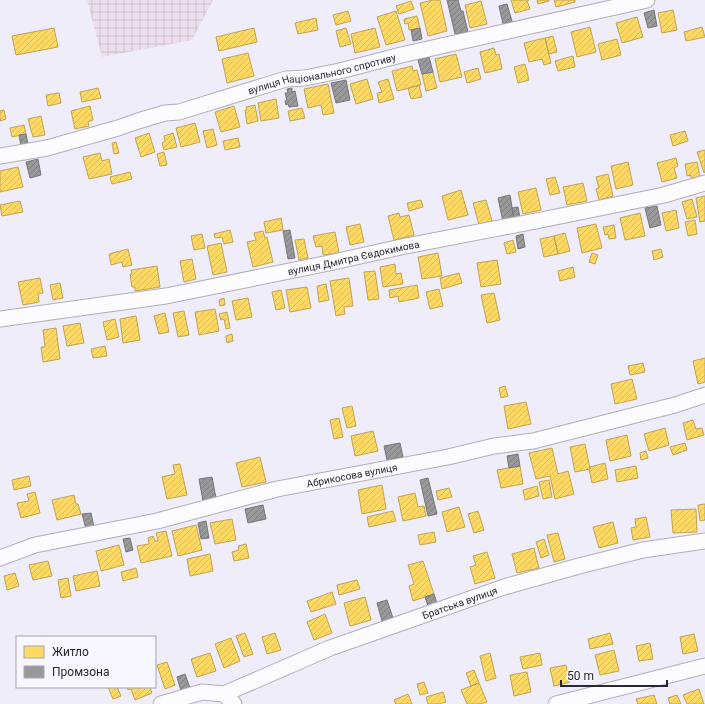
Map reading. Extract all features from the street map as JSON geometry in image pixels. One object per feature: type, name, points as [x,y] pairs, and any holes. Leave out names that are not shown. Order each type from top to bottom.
[{"type":"street","name":"вулиця Національного спротиву","points":[[0,156],[47,148],[165,113],[179,112],[286,79],[305,78],[344,70],[401,55],[646,0]]},
{"type":"street","name":"вулиця Дмитра Євдокимова","points":[[0,319],[166,296],[401,247],[664,195],[705,183]]},
{"type":"street","name":"Абрикосова вулиця","points":[[0,558],[35,544],[157,521],[277,488],[448,457],[494,446],[534,441],[675,405],[705,395]]},
{"type":"street","name":"Братська вулиця","points":[[229,699],[330,648],[504,587],[643,550],[705,542]]},
{"type":"street","points":[[556,704],[705,666]]},
{"type":"street","points":[[161,704],[202,692],[214,692],[229,699]]},
{"type":"shaded area","points":[[87,0],[213,0],[192,40],[102,57]]},
{"type":"building: Житло","points":[[440,0],[447,31],[428,36],[420,3]]},
{"type":"building: Житло","points":[[511,0],[529,0],[527,1],[530,9],[515,13]]},
{"type":"building: Житло","points":[[537,0],[549,0],[549,1],[538,4]]},
{"type":"building: Житло","points":[[554,0],[575,0],[575,2],[556,7]]},
{"type":"building: Житло","points":[[411,1],[414,9],[399,14],[396,6]]},
{"type":"building: Житло","points":[[481,1],[487,24],[470,28],[465,5]]},
{"type":"building: Житло","points":[[673,10],[677,30],[662,33],[658,13]]},
{"type":"building: Житло","points":[[348,11],[351,21],[336,25],[333,15]]},
{"type":"building: Житло","points":[[396,11],[405,40],[386,45],[377,17]]},
{"type":"building: Житло","points":[[417,16],[420,28],[409,30],[408,23],[405,24],[404,19]]},
{"type":"building: Житло","points":[[637,17],[643,37],[622,43],[616,23]]},
{"type":"building: Житло","points":[[316,18],[318,30],[298,34],[295,23]]},
{"type":"building: Житло","points":[[590,27],[596,52],[577,57],[571,32]]},
{"type":"building: Житло","points":[[702,27],[705,37],[686,41],[684,32]]},
{"type":"building: Житло","points":[[54,28],[58,47],[16,55],[12,36]]},
{"type":"building: Житло","points":[[254,28],[257,42],[219,51],[216,37]]},
{"type":"building: Житло","points":[[346,28],[351,44],[340,47],[336,31]]},
{"type":"building: Житло","points":[[375,28],[380,47],[355,53],[351,34]]},
{"type":"building: Житло","points":[[553,36],[557,52],[549,54],[545,38]]},
{"type":"building: Житло","points":[[545,38],[551,63],[544,65],[542,59],[529,62],[524,43]]},
{"type":"building: Житло","points":[[617,39],[621,55],[602,60],[598,44]]},
{"type":"building: Житло","points":[[494,48],[496,55],[499,54],[502,69],[485,73],[480,52]]},
{"type":"building: Житло","points":[[248,53],[254,76],[227,83],[222,59]]},
{"type":"building: Житло","points":[[456,54],[462,77],[440,82],[435,59]]},
{"type":"building: Житло","points":[[573,56],[575,67],[558,71],[555,61]]},
{"type":"building: Житло","points":[[525,64],[529,80],[518,83],[514,67]]},
{"type":"building: Житло","points":[[412,66],[413,71],[417,70],[421,85],[397,91],[392,71]]},
{"type":"building: Житло","points":[[478,68],[481,79],[467,83],[464,72]]},
{"type":"building: Житло","points":[[433,72],[437,88],[426,91],[422,74]]},
{"type":"building: Житло","points":[[367,79],[373,99],[356,104],[350,84]]},
{"type":"building: Житло","points":[[388,79],[394,99],[379,103],[377,93],[382,92],[378,82]]},
{"type":"building: Житло","points":[[328,84],[334,113],[323,115],[321,105],[308,108],[304,89]]},
{"type":"building: Житло","points":[[419,85],[422,97],[411,99],[408,88]]},
{"type":"building: Житло","points":[[98,88],[101,98],[82,102],[80,92]]},
{"type":"building: Житло","points":[[59,93],[61,103],[48,106],[46,95]]},
{"type":"building: Житло","points":[[276,99],[279,118],[261,121],[258,103]]},
{"type":"building: Житло","points":[[255,105],[258,121],[247,124],[246,107]]},
{"type":"building: Житло","points":[[90,106],[93,120],[88,122],[89,126],[75,129],[71,111]]},
{"type":"building: Житло","points":[[234,106],[240,127],[221,132],[215,112]]},
{"type":"building: Житло","points":[[302,108],[305,118],[290,121],[288,111]]},
{"type":"building: Житло","points":[[4,110],[6,119],[0,121],[0,111]]},
{"type":"building: Житло","points":[[41,116],[45,135],[33,137],[28,119]]},
{"type":"building: Житло","points":[[195,123],[200,142],[181,147],[176,128]]},
{"type":"building: Житло","points":[[24,125],[26,134],[12,137],[10,128]]},
{"type":"building: Житло","points":[[213,129],[217,145],[207,148],[203,131]]},
{"type":"building: Житло","points":[[685,131],[688,141],[673,146],[670,135]]},
{"type":"building: Житло","points":[[149,133],[155,152],[141,157],[135,138]]},
{"type":"building: Житло","points":[[173,133],[177,147],[164,150],[162,143],[165,141],[164,136]]},
{"type":"building: Житло","points":[[238,138],[240,147],[225,150],[223,141]]},
{"type":"building: Житло","points":[[116,142],[119,153],[114,154],[112,143]]},
{"type":"building: Житло","points":[[705,150],[705,172],[704,173],[697,152]]},
{"type":"building: Житло","points":[[164,152],[167,165],[160,166],[157,154]]},
{"type":"building: Житло","points":[[100,153],[102,161],[109,159],[112,174],[89,179],[83,157]]},
{"type":"building: Житло","points":[[676,158],[678,166],[674,168],[677,178],[662,182],[657,163]]},
{"type":"building: Житло","points":[[628,162],[633,185],[616,189],[611,166]]},
{"type":"building: Житло","points":[[697,162],[700,177],[691,178],[691,175],[687,176],[685,164]]},
{"type":"building: Житло","points":[[18,167],[23,187],[0,192],[0,171]]},
{"type":"building: Житло","points":[[130,172],[132,179],[112,184],[110,177]]},
{"type":"building: Житло","points":[[608,174],[613,196],[599,200],[596,189],[599,188],[596,177]]},
{"type":"building: Житло","points":[[555,177],[560,193],[550,195],[546,179]]},
{"type":"building: Житло","points":[[583,183],[587,201],[567,205],[563,187]]},
{"type":"building: Житло","points":[[536,188],[541,210],[523,214],[518,192]]},
{"type":"building: Житло","points":[[461,190],[468,215],[448,220],[442,196]]},
{"type":"building: Житло","points":[[705,196],[705,221],[700,222],[696,198]]},
{"type":"building: Житло","points":[[692,199],[697,217],[687,219],[682,202]]},
{"type":"building: Житло","points":[[421,200],[423,207],[409,211],[407,203]]},
{"type":"building: Житло","points":[[486,200],[492,221],[479,225],[473,203]]},
{"type":"building: Житло","points":[[20,201],[23,212],[2,216],[0,205]]},
{"type":"building: Житло","points":[[676,210],[679,228],[666,231],[662,213]]},
{"type":"building: Житло","points":[[399,213],[400,217],[409,215],[414,235],[394,240],[388,216]]},
{"type":"building: Житло","points":[[640,213],[645,236],[625,240],[620,218]]},
{"type":"building: Житло","points":[[281,218],[283,230],[266,233],[264,222]]},
{"type":"building: Житло","points":[[695,220],[697,234],[688,236],[685,222]]},
{"type":"building: Житло","points":[[360,224],[364,242],[350,245],[346,227]]},
{"type":"building: Житло","points":[[596,224],[602,248],[582,253],[577,228]]},
{"type":"building: Житло","points":[[614,225],[616,238],[609,239],[608,234],[605,235],[603,227]]},
{"type":"building: Житло","points":[[230,230],[233,242],[224,244],[222,237],[215,238],[214,234]]},
{"type":"building: Житло","points":[[263,231],[265,238],[267,237],[273,262],[253,267],[247,242],[256,240],[254,233]]},
{"type":"building: Житло","points":[[335,232],[339,253],[323,255],[322,246],[316,247],[313,236]]},
{"type":"building: Житло","points":[[565,233],[570,251],[558,254],[554,236]]},
{"type":"building: Житло","points":[[202,234],[205,248],[194,250],[191,236]]},
{"type":"building: Житло","points":[[554,236],[558,254],[544,257],[540,239]]},
{"type":"building: Житло","points":[[304,239],[308,258],[299,260],[295,240]]},
{"type":"building: Житло","points":[[513,240],[516,252],[507,254],[504,243]]},
{"type":"building: Житло","points":[[221,243],[227,272],[213,275],[207,246]]},
{"type":"building: Житло","points":[[128,249],[132,265],[123,267],[122,262],[111,265],[109,254]]},
{"type":"building: Житло","points":[[661,249],[663,257],[654,260],[652,251]]},
{"type":"building: Житло","points":[[438,253],[442,276],[422,279],[418,257]]},
{"type":"building: Житло","points":[[592,253],[598,255],[595,264],[589,262]]},
{"type":"building: Житло","points":[[192,259],[196,279],[184,282],[180,261]]},
{"type":"building: Житло","points":[[497,260],[501,284],[481,287],[477,263]]},
{"type":"building: Житло","points":[[395,264],[396,274],[401,273],[403,284],[383,287],[380,267]]},
{"type":"building: Житло","points":[[157,266],[160,287],[135,291],[135,287],[132,287],[130,274],[132,274],[131,270]]},
{"type":"building: Житло","points":[[573,267],[575,277],[560,281],[558,271]]},
{"type":"building: Житло","points":[[375,271],[379,299],[368,300],[364,272]]},
{"type":"building: Житло","points":[[459,273],[462,283],[442,289],[440,278]]},
{"type":"building: Житло","points":[[40,278],[43,293],[38,294],[39,302],[23,305],[18,282]]},
{"type":"building: Житло","points":[[349,278],[353,306],[344,307],[345,314],[336,316],[330,281]]},
{"type":"building: Житло","points":[[60,283],[63,298],[53,300],[50,285]]},
{"type":"building: Житло","points":[[326,284],[329,300],[319,302],[317,286]]},
{"type":"building: Житло","points":[[417,285],[419,298],[399,302],[398,296],[390,298],[389,290]]},
{"type":"building: Житло","points":[[307,287],[311,308],[290,312],[286,290]]},
{"type":"building: Житло","points":[[439,289],[443,306],[430,309],[426,292]]},
{"type":"building: Житло","points":[[281,290],[285,308],[276,310],[272,292]]},
{"type":"building: Житло","points":[[494,293],[500,320],[487,323],[481,295]]},
{"type":"building: Житло","points":[[224,298],[225,305],[220,306],[219,300]]},
{"type":"building: Житло","points":[[248,298],[252,317],[236,320],[232,301]]},
{"type":"building: Житло","points":[[215,309],[219,331],[199,335],[195,312]]},
{"type":"building: Житло","points":[[184,311],[189,335],[178,337],[173,313]]},
{"type":"building: Житло","points":[[227,312],[230,328],[226,329],[224,319],[221,320],[219,314]]},
{"type":"building: Житло","points":[[165,313],[169,332],[159,334],[154,316]]},
{"type":"building: Житло","points":[[136,316],[140,340],[123,343],[120,319]]},
{"type":"building: Житло","points":[[115,319],[119,337],[107,340],[103,322]]},
{"type":"building: Житло","points":[[80,323],[84,343],[67,346],[63,326]]},
{"type":"building: Житло","points":[[56,328],[60,359],[43,362],[41,347],[45,347],[43,330]]},
{"type":"building: Житло","points":[[232,334],[233,341],[227,343],[226,336]]},
{"type":"building: Житло","points":[[105,346],[107,356],[93,358],[91,349]]},
{"type":"building: Житло","points":[[705,358],[705,382],[698,384],[693,361]]},
{"type":"building: Житло","points":[[643,363],[645,372],[630,375],[628,366]]},
{"type":"building: Житло","points":[[632,379],[637,399],[615,404],[611,384]]},
{"type":"building: Житло","points":[[505,386],[508,396],[501,398],[499,388]]},
{"type":"building: Житло","points":[[526,402],[531,424],[508,429],[504,406]]},
{"type":"building: Житло","points":[[352,406],[356,426],[347,428],[342,408]]},
{"type":"building: Житло","points":[[339,418],[343,437],[334,439],[330,420]]},
{"type":"building: Житло","points":[[693,420],[696,429],[702,428],[704,435],[687,440],[683,423]]},
{"type":"building: Житло","points":[[665,428],[669,445],[649,451],[644,434]]},
{"type":"building: Житло","points":[[373,431],[378,451],[355,456],[351,436]]},
{"type":"building: Житло","points":[[627,435],[631,456],[610,461],[606,440]]},
{"type":"building: Житло","points":[[685,443],[687,450],[673,455],[670,447]]},
{"type":"building: Житло","points":[[585,444],[590,469],[575,472],[570,447]]},
{"type":"building: Житло","points":[[552,448],[558,474],[568,471],[574,494],[555,499],[550,476],[536,479],[529,453]]},
{"type":"building: Житло","points":[[646,451],[648,458],[641,460],[640,453]]},
{"type":"building: Житло","points":[[260,457],[266,482],[242,487],[236,463]]},
{"type":"building: Житло","points":[[605,463],[608,479],[592,483],[589,469],[590,467]]},
{"type":"building: Житло","points":[[180,464],[187,495],[167,499],[162,477],[175,474],[173,465]]},
{"type":"building: Житло","points":[[520,466],[523,484],[501,488],[497,470]]},
{"type":"building: Житло","points":[[636,466],[638,478],[617,482],[615,470]]},
{"type":"building: Житло","points":[[29,476],[31,486],[14,490],[12,480]]},
{"type":"building: Житло","points":[[549,480],[552,497],[543,499],[539,482]]},
{"type":"building: Житло","points":[[382,485],[386,509],[362,514],[358,490]]},
{"type":"building: Житло","points":[[537,486],[539,496],[525,500],[523,490]]},
{"type":"building: Житло","points":[[449,488],[452,497],[438,500],[436,491]]},
{"type":"building: Житло","points":[[35,492],[40,513],[21,518],[17,503],[29,501],[27,494]]},
{"type":"building: Житло","points":[[415,493],[418,507],[424,506],[426,516],[403,521],[398,497]]},
{"type":"building: Житло","points":[[74,495],[76,504],[78,504],[81,514],[57,520],[52,500]]},
{"type":"building: Житло","points":[[705,504],[705,520],[700,521],[698,505]]},
{"type":"building: Житло","points":[[459,507],[465,527],[447,532],[442,512]]},
{"type":"building: Житло","points":[[696,509],[697,532],[673,533],[671,510]]},
{"type":"building: Житло","points":[[393,511],[396,521],[369,527],[367,517]]},
{"type":"building: Житло","points":[[478,511],[484,530],[474,533],[468,514]]},
{"type":"building: Житло","points":[[646,517],[650,537],[633,540],[631,528],[636,527],[635,519]]},
{"type":"building: Житло","points":[[232,519],[236,540],[215,544],[210,523]]},
{"type":"building: Житло","points":[[613,522],[618,543],[599,548],[593,527]]},
{"type":"building: Житло","points":[[196,525],[202,550],[178,556],[172,531]]},
{"type":"building: Житло","points":[[166,531],[172,556],[141,563],[137,546],[149,544],[148,538],[153,536],[155,541],[158,541],[156,533]]},
{"type":"building: Житло","points":[[434,532],[436,542],[420,545],[418,535]]},
{"type":"building: Житло","points":[[558,533],[565,559],[554,562],[547,535]]},
{"type":"building: Житло","points":[[544,539],[549,555],[541,558],[536,542]]},
{"type":"building: Житло","points":[[246,544],[249,558],[234,561],[232,552],[239,550],[238,546]]},
{"type":"building: Житло","points":[[119,545],[124,565],[101,571],[96,551]]},
{"type":"building: Житло","points":[[534,548],[539,568],[517,573],[512,554]]},
{"type":"building: Житло","points":[[487,552],[495,578],[475,584],[470,567],[476,565],[473,556]]},
{"type":"building: Житло","points":[[210,554],[213,571],[190,576],[187,559]]},
{"type":"building: Житло","points":[[48,561],[52,576],[33,580],[29,565]]},
{"type":"building: Житло","points":[[423,561],[434,594],[413,601],[409,586],[414,584],[408,565]]},
{"type":"building: Житло","points":[[136,568],[138,577],[123,581],[121,572]]},
{"type":"building: Житло","points":[[97,571],[100,586],[76,591],[73,576]]},
{"type":"building: Житло","points":[[15,573],[19,586],[7,590],[4,576]]},
{"type":"building: Житло","points":[[68,578],[71,596],[61,598],[58,580]]},
{"type":"building: Житло","points":[[357,580],[360,589],[339,595],[337,585]]},
{"type":"building: Житло","points":[[332,592],[336,604],[311,612],[307,601]]},
{"type":"building: Житло","points":[[365,597],[371,620],[350,626],[344,603]]},
{"type":"building: Житло","points":[[325,614],[332,633],[314,640],[307,622]]},
{"type":"building: Житло","points":[[245,633],[253,654],[244,657],[236,636]]},
{"type":"building: Житло","points":[[275,633],[281,650],[267,654],[262,637]]},
{"type":"building: Житло","points":[[610,633],[613,644],[590,649],[588,639]]},
{"type":"building: Житло","points":[[694,634],[698,651],[683,654],[680,637]]},
{"type":"building: Житло","points":[[231,638],[240,661],[224,668],[215,644]]},
{"type":"building: Житло","points":[[650,643],[653,659],[639,661],[636,646]]},
{"type":"building: Житло","points":[[614,650],[619,671],[600,675],[595,655]]},
{"type":"building: Житло","points":[[210,653],[216,671],[197,677],[191,659]]},
{"type":"building: Житло","points":[[490,653],[496,678],[486,681],[480,656]]},
{"type":"building: Житло","points":[[540,653],[542,665],[523,669],[520,657]]},
{"type":"building: Житло","points":[[167,662],[175,685],[165,689],[157,665]]},
{"type":"building: Житло","points":[[566,665],[570,682],[554,686],[550,668]]},
{"type":"building: Житло","points":[[474,670],[479,683],[471,686],[466,673]]},
{"type":"building: Житло","points":[[527,672],[531,692],[514,696],[510,675]]},
{"type":"building: Житло","points":[[424,682],[428,693],[420,695],[417,684]]},
{"type":"building: Житло","points":[[479,683],[487,702],[480,704],[467,704],[461,690]]},
{"type":"building: Житло","points":[[108,688],[117,688],[121,696],[113,699]]},
{"type":"building: Житло","points":[[127,688],[150,688],[152,693],[135,700],[131,689],[128,690]]},
{"type":"building: Житло","points":[[699,689],[704,704],[687,704],[683,695]]},
{"type":"building: Житло","points":[[443,692],[446,702],[428,704],[426,697]]},
{"type":"building: Житло","points":[[408,694],[412,704],[396,704],[394,700]]},
{"type":"building: Житло","points":[[654,695],[657,704],[638,704],[636,699]]},
{"type":"building: Житло","points":[[677,695],[681,704],[670,704],[668,698]]},
{"type":"building: Промзона","points":[[447,0],[458,0],[461,11],[463,11],[468,32],[455,34]]},
{"type":"building: Промзона","points":[[507,4],[512,21],[503,24],[499,6]]},
{"type":"building: Промзона","points":[[654,10],[657,26],[648,28],[644,13]]},
{"type":"building: Промзона","points":[[420,28],[422,39],[413,41],[411,30]]},
{"type":"building: Промзона","points":[[429,57],[433,72],[422,74],[418,60]]},
{"type":"building: Промзона","points":[[346,80],[350,100],[336,103],[331,83]]},
{"type":"building: Промзона","points":[[292,88],[292,92],[295,91],[298,106],[289,107],[288,104],[286,105],[285,101],[287,100],[285,93],[288,93],[287,89]]},
{"type":"building: Промзона","points":[[26,134],[28,144],[21,146],[19,135]]},
{"type":"building: Промзона","points":[[38,159],[41,175],[30,178],[26,162]]},
{"type":"building: Промзона","points":[[510,195],[514,219],[503,222],[498,198]]},
{"type":"building: Промзона","points":[[657,206],[661,225],[650,228],[645,208]]},
{"type":"building: Промзона","points":[[518,207],[520,218],[514,219],[512,208]]},
{"type":"building: Промзона","points":[[290,230],[295,258],[288,259],[283,231]]},
{"type":"building: Промзона","points":[[523,234],[525,247],[518,249],[516,236]]},
{"type":"building: Промзона","points":[[400,443],[403,457],[387,460],[384,446]]},
{"type":"building: Промзона","points":[[518,454],[520,466],[509,468],[507,456]]},
{"type":"building: Промзона","points":[[212,477],[216,498],[203,501],[199,479]]},
{"type":"building: Промзона","points":[[428,478],[437,514],[428,516],[420,480]]},
{"type":"building: Промзона","points":[[263,505],[266,519],[248,523],[245,509]]},
{"type":"building: Промзона","points":[[91,513],[94,527],[86,529],[82,514]]},
{"type":"building: Промзона","points":[[206,521],[209,538],[201,539],[198,523]]},
{"type":"building: Промзона","points":[[130,538],[133,550],[126,552],[123,539]]},
{"type":"building: Промзона","points":[[434,594],[437,603],[428,606],[425,597]]},
{"type":"building: Промзона","points":[[387,600],[393,618],[382,621],[377,603]]},
{"type":"building: Промзона","points":[[185,674],[190,688],[181,691],[177,677]]}]
